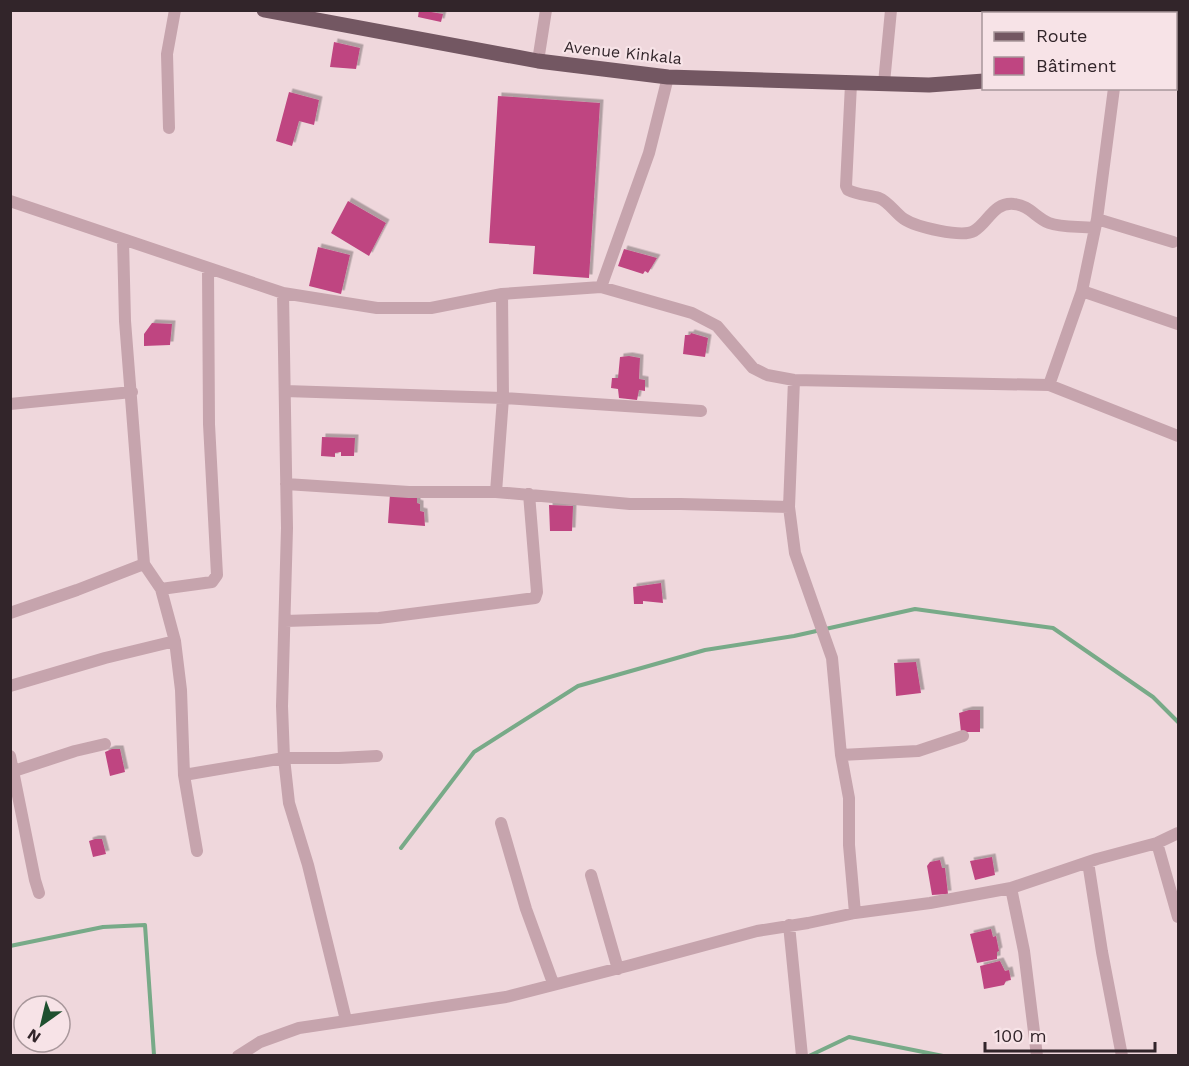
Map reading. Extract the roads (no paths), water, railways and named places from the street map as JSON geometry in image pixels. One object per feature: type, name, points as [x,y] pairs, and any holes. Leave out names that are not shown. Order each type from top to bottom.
[{"type":"main road","name":"Avenue Kinkala","points":[[264,10],[538,61],[668,77],[851,84],[929,85],[982,81]]},
{"type":"street","points":[[170,128],[167,54],[175,10]]},
{"type":"street","points":[[538,61],[546,10]]},
{"type":"street","points":[[884,83],[891,10]]},
{"type":"street","points":[[602,287],[650,153],[668,77]]},
{"type":"street","points":[[851,84],[846,186],[848,190],[881,199],[904,219],[918,225],[967,234],[973,232],[993,211],[1004,204],[1015,204],[1033,211],[1041,219],[1052,224],[1096,223],[1173,242]]},
{"type":"street","points":[[1049,384],[1082,291],[1096,223],[1114,90]]},
{"type":"street","points":[[10,201],[283,293],[377,308],[431,308],[502,294],[602,287],[692,313],[717,326],[753,368],[767,375],[794,380],[1049,384],[1179,436]]},
{"type":"street","points":[[123,240],[125,321],[144,564],[161,589],[176,641],[181,690],[184,775],[197,851]]},
{"type":"street","points":[[161,589],[212,582],[217,575],[209,424],[208,269]]},
{"type":"street","points":[[1082,291],[1179,324]]},
{"type":"street","points":[[283,293],[286,484],[282,706],[284,758],[289,803],[308,865],[346,1020]]},
{"type":"street","points":[[496,492],[503,398],[502,294]]},
{"type":"street","points":[[794,380],[789,507],[795,553],[832,658],[841,755],[849,798],[849,845],[855,913]]},
{"type":"street","points":[[285,391],[503,398],[701,411]]},
{"type":"street","points":[[10,404],[132,392]]},
{"type":"street","points":[[286,484],[409,492],[496,492],[630,504],[789,507]]},
{"type":"street","points":[[285,621],[378,618],[535,598],[537,592],[530,494]]},
{"type":"street","points":[[10,613],[144,564]]},
{"type":"street","points":[[10,686],[105,658],[176,641]]},
{"type":"street","points":[[841,755],[918,751],[963,736]]},
{"type":"street","points":[[14,771],[75,751],[105,744]]},
{"type":"street","points":[[10,756],[39,893]]},
{"type":"street","points":[[184,775],[284,758],[377,756]]},
{"type":"street","points":[[501,824],[526,909],[553,983]]},
{"type":"street","points":[[238,1056],[260,1042],[299,1028],[506,997],[757,931],[1011,888],[1088,862],[1157,843],[1179,833]]},
{"type":"street","points":[[1157,843],[1179,917]]},
{"type":"street","points":[[1088,862],[1122,1056]]},
{"type":"street","points":[[591,875],[618,969]]},
{"type":"street","points":[[1011,888],[1024,951],[1037,1056]]},
{"type":"street","points":[[789,925],[802,1056]]},
{"type":"waterway","points":[[401,848],[474,752],[578,686],[705,650],[794,636],[915,609],[1053,628],[1153,697],[1178,722]]},
{"type":"waterway","points":[[10,946],[103,927],[145,925],[154,1055]]},
{"type":"waterway","points":[[809,1056],[849,1037],[943,1056]]}]
